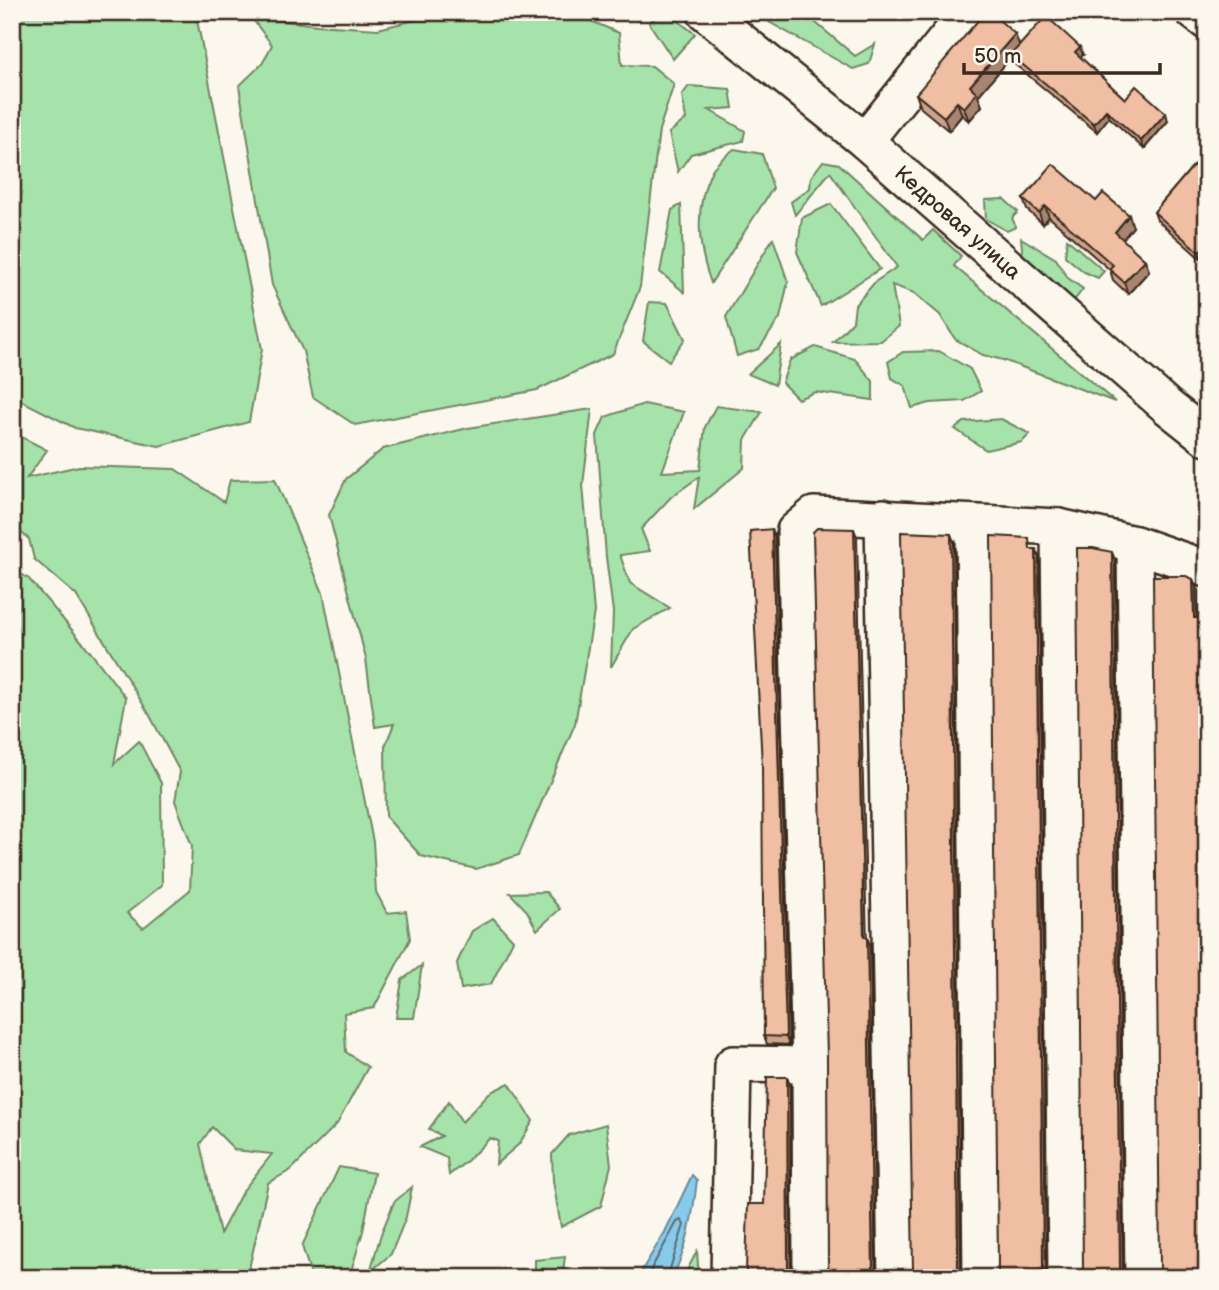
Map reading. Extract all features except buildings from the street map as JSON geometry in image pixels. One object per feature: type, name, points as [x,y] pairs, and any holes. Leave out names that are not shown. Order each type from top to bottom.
[{"type":"street","name":"Кедровая улица","points":[[705,12],[865,141],[1168,407],[1207,438]]},
{"type":"street","points":[[865,141],[968,12]]},
{"type":"street","points":[[1194,12],[1207,22]]},
{"type":"street","points":[[811,1278],[810,1065],[795,531],[814,515],[883,517],[974,525],[1059,527],[1135,544],[1207,569]]},
{"type":"street","points":[[883,517],[896,1278]]},
{"type":"street","points":[[974,525],[981,1278]]},
{"type":"street","points":[[1059,527],[1066,1278]]},
{"type":"street","points":[[1135,544],[1143,1278]]},
{"type":"street","points":[[729,1278],[733,1064],[810,1065]]},
{"type":"green space","points":[[12,12],[183,12],[197,20],[262,349],[249,422],[159,446],[75,428],[12,396]]},
{"type":"green space","points":[[570,12],[619,33],[622,65],[652,66],[674,84],[659,130],[640,287],[613,354],[537,390],[355,425],[313,397],[303,351],[272,285],[239,86],[262,64],[272,45],[251,17],[378,29],[444,13]]},
{"type":"green space","points":[[661,12],[667,12],[695,34],[673,59],[649,23]]},
{"type":"green space","points":[[771,12],[803,12],[855,56],[875,44],[869,64],[853,69],[769,22]]},
{"type":"green space","points":[[689,86],[730,89],[733,108],[709,110],[745,131],[743,141],[691,154],[678,172],[669,133],[686,119],[682,95]]},
{"type":"green space","points":[[734,149],[762,154],[773,188],[711,283],[701,242],[702,200],[713,169]]},
{"type":"green space","points":[[823,161],[839,164],[923,240],[933,230],[961,256],[954,266],[1115,402],[983,355],[955,339],[940,315],[914,293],[892,285],[899,326],[881,341],[833,342],[853,321],[855,305],[875,282],[897,267],[830,172],[795,215],[791,202],[810,188],[811,177]]},
{"type":"green space","points":[[1004,199],[1018,212],[1012,218],[1016,227],[1007,231],[986,219],[985,200]]},
{"type":"green space","points":[[831,204],[880,269],[821,306],[797,252],[802,218]]},
{"type":"green space","points":[[681,205],[684,292],[660,272],[672,210]]},
{"type":"green space","points":[[773,238],[788,282],[780,318],[759,349],[737,356],[726,317]]},
{"type":"green space","points":[[1021,238],[1056,259],[1068,278],[1083,289],[1073,302],[1023,259]]},
{"type":"green space","points":[[1067,239],[1104,271],[1098,278],[1084,272],[1065,256]]},
{"type":"green space","points":[[649,302],[667,303],[685,339],[669,361],[643,341]]},
{"type":"green space","points":[[781,344],[775,385],[748,374]]},
{"type":"green space","points":[[815,347],[855,359],[873,381],[873,400],[815,392],[798,399],[782,383],[790,360]]},
{"type":"green space","points":[[939,351],[970,369],[981,391],[964,401],[930,403],[912,408],[905,386],[892,378],[888,362],[903,352]]},
{"type":"green space","points":[[644,404],[684,412],[662,472],[700,470],[705,427],[716,406],[762,412],[745,440],[744,468],[694,509],[699,477],[671,497],[641,529],[650,551],[620,555],[630,583],[670,608],[633,629],[611,667],[613,612],[597,435],[605,417]]},
{"type":"green space","points":[[592,409],[583,485],[594,612],[575,724],[519,855],[476,869],[421,856],[386,817],[385,746],[394,724],[375,727],[366,659],[329,515],[346,479],[383,449],[468,428]]},
{"type":"green space","points":[[1001,419],[1030,434],[1022,442],[986,450],[955,429],[964,422]]},
{"type":"green space","points":[[12,432],[47,450],[27,478],[79,466],[175,469],[224,502],[230,480],[275,479],[323,593],[373,842],[376,892],[387,913],[406,911],[410,939],[374,1008],[344,1013],[346,1052],[368,1067],[337,1124],[291,1170],[268,1183],[247,1278],[12,1278],[12,569],[29,579],[126,698],[114,764],[139,741],[161,783],[162,885],[127,913],[143,928],[190,890],[192,846],[175,801],[180,772],[149,714],[76,595],[34,559],[29,539],[12,525]],"holes":[[[212,1127],[235,1150],[272,1154],[242,1192],[220,1234],[200,1144]]]},
{"type":"green space","points":[[546,892],[560,909],[537,930],[527,911],[510,893]]},
{"type":"green space","points":[[493,918],[513,940],[491,984],[461,989],[457,963],[472,931]]},
{"type":"green space","points":[[422,965],[414,1018],[396,1018],[402,980]]},
{"type":"green space","points":[[509,1083],[533,1121],[519,1144],[496,1164],[498,1141],[490,1138],[449,1175],[447,1158],[420,1147],[442,1136],[429,1129],[449,1101],[462,1122],[489,1093]]},
{"type":"green space","points":[[606,1124],[611,1165],[601,1206],[561,1227],[553,1181],[552,1154],[569,1135]]},
{"type":"green space","points":[[339,1167],[374,1173],[363,1231],[349,1278],[312,1278],[302,1246]]},
{"type":"green space","points":[[412,1187],[406,1217],[391,1254],[370,1272],[394,1202]]},
{"type":"green space","points":[[697,1251],[699,1278],[683,1278]]},
{"type":"green space","points":[[565,1257],[562,1278],[535,1278],[535,1260]]},
{"type":"water","points":[[692,1175],[697,1180],[694,1205],[678,1266],[672,1278],[646,1278],[642,1270],[665,1232]]}]
